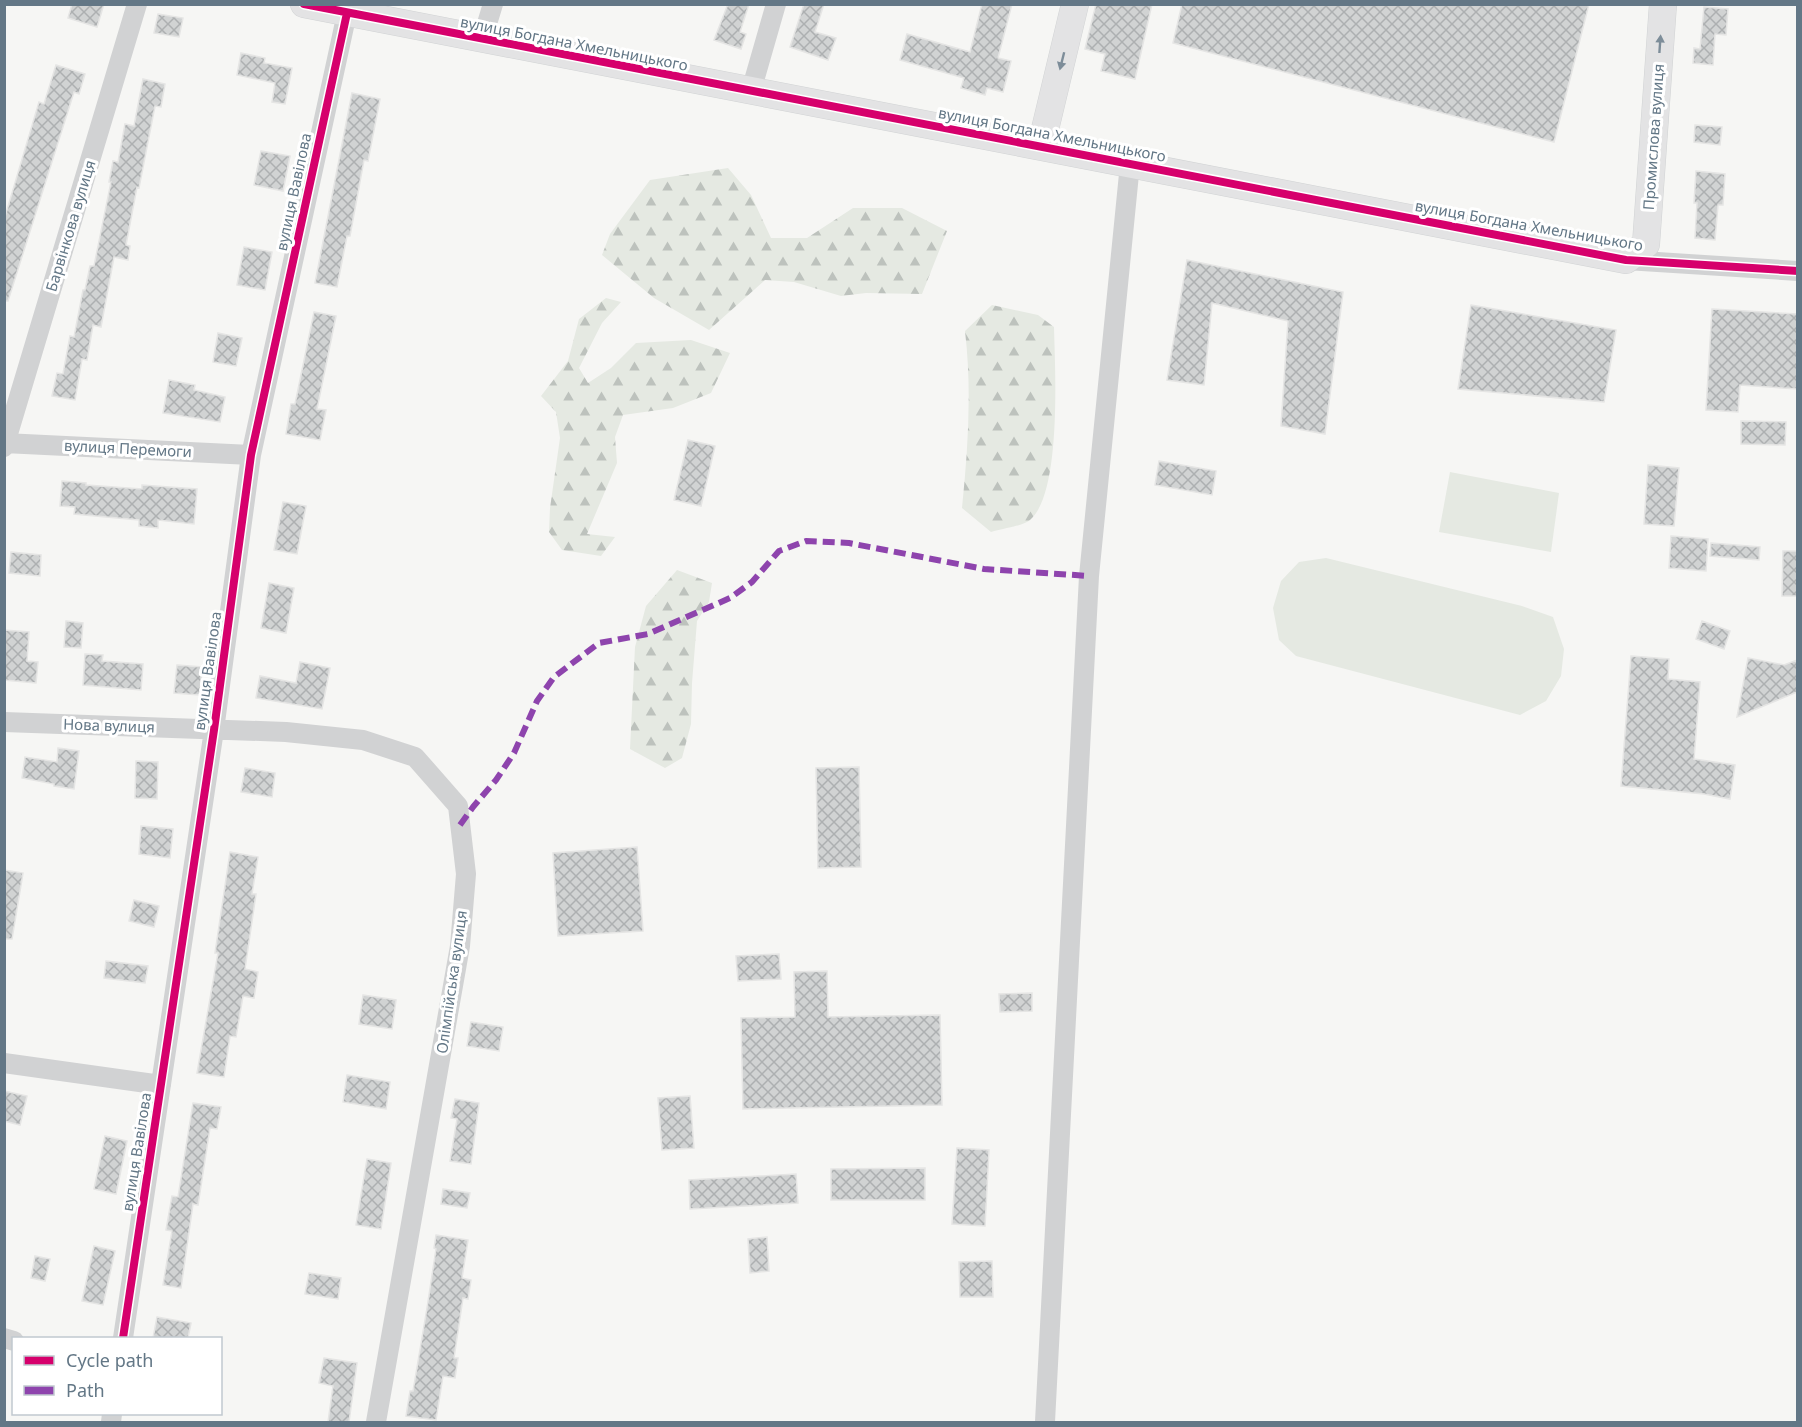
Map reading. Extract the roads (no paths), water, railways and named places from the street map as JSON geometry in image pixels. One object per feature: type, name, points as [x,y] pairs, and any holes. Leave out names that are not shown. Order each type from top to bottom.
[{"type":"street","name":"Барвінкова вулиця","points":[[5,445],[137,4]]},
{"type":"street","name":"вулиця Богдана Хмельницького","points":[[304,4],[1626,260],[1797,271]]},
{"type":"street","points":[[483,40],[493,4]]},
{"type":"street","points":[[751,91],[776,4]]},
{"type":"street","points":[[1041,146],[1076,4]]},
{"type":"street","name":"Промислова вулиця","points":[[1626,260],[1646,244],[1663,4]]},
{"type":"street","name":"вулиця Вавілова","points":[[123,1337],[214,730],[251,455],[347,13]]},
{"type":"street","points":[[1045,1422],[1089,576],[1130,164]]},
{"type":"street","name":"вулиця Перемоги","points":[[5,445],[251,455]]},
{"type":"street","name":"Нова вулиця","points":[[4,722],[214,730]]},
{"type":"street","name":"Олімпійська вулиця","points":[[214,730],[286,732],[363,740],[415,757],[458,806],[466,874],[460,946],[376,1422]]},
{"type":"street","points":[[4,1063],[161,1085]]}]
